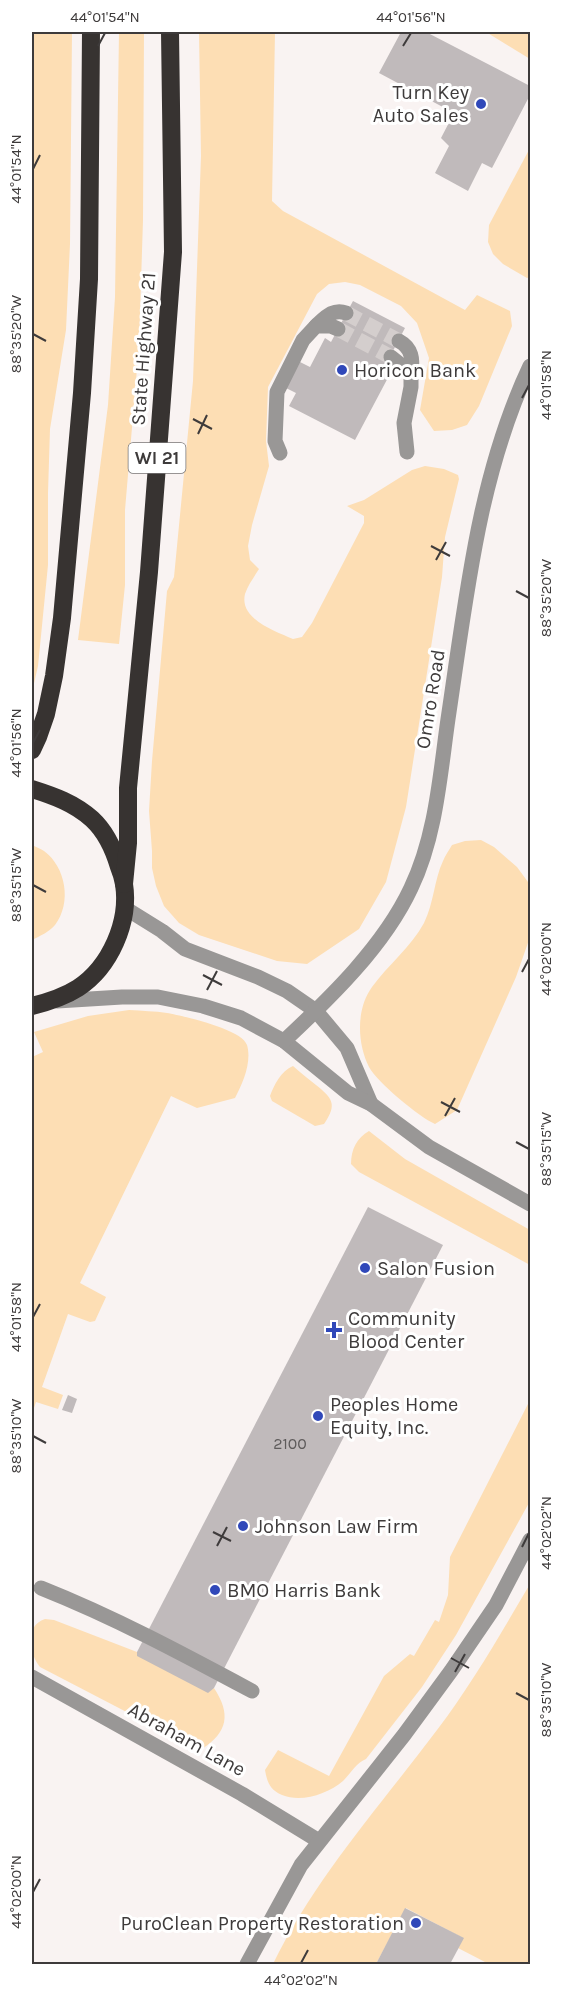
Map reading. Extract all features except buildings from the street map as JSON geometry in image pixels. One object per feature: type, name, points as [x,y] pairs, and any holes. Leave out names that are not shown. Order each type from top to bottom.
[{"type":"highway","points":[[32,750],[46,714],[54,676],[62,618],[82,393],[89,267],[91,32]]},
{"type":"highway","name":"State Highway 21","points":[[124,884],[128,843],[128,788],[149,572],[173,252],[170,32]]},
{"type":"highway","points":[[32,789],[65,800],[93,820],[114,849],[124,884],[125,908],[117,938],[102,966],[79,987],[51,1002],[32,1006]]},
{"type":"street","points":[[280,453],[275,441],[277,392],[303,340],[332,312],[346,313]]},
{"type":"street","points":[[316,326],[331,326],[338,329]]},
{"type":"street","points":[[399,341],[406,344],[413,358],[411,387],[404,423],[407,452]]},
{"type":"street","points":[[390,357],[411,373]]},
{"type":"street","name":"Omro Road","points":[[284,1041],[342,985],[387,927],[418,873],[436,802],[479,526],[495,457],[531,366]]},
{"type":"street","points":[[125,908],[162,931],[185,949],[277,986],[316,1011],[347,1048],[371,1104]]},
{"type":"street","points":[[51,1002],[158,997],[241,1018],[284,1041],[348,1093],[371,1104],[429,1147],[531,1204]]},
{"type":"street","points":[[247,1965],[301,1865],[404,1735],[451,1671],[496,1605],[531,1540]]},
{"type":"street","points":[[41,1588],[145,1634],[252,1691]]},
{"type":"street","name":"Abraham Lane","points":[[33,1681],[242,1794],[319,1841]]},
{"type":"shaded area","points":[[32,32],[72,32],[70,244],[66,330],[50,429],[48,565],[38,666],[32,692]]},
{"type":"shaded area","points":[[119,32],[144,32],[143,220],[139,345],[125,510],[125,585],[119,644],[78,640],[108,405],[115,297]]},
{"type":"shaded area","points":[[199,32],[275,32],[272,201],[283,211],[465,310],[477,295],[510,311],[512,326],[479,406],[467,425],[452,430],[434,431],[420,410],[429,358],[417,323],[401,306],[360,285],[345,282],[329,284],[317,294],[268,387],[266,441],[269,466],[248,546],[250,560],[259,569],[246,591],[245,603],[253,617],[277,632],[293,639],[302,637],[312,623],[364,523],[364,516],[347,506],[364,500],[412,470],[425,466],[444,469],[458,475],[459,479],[445,537],[442,577],[406,807],[386,882],[359,929],[307,964],[277,961],[199,935],[179,923],[164,906],[152,868],[149,811],[152,761],[167,591],[174,577],[193,381],[201,156]]},
{"type":"shaded area","points":[[486,32],[530,32],[530,59]]},
{"type":"shaded area","points":[[530,148],[530,277],[527,278],[503,264],[493,254],[488,242],[489,225]]},
{"type":"shaded area","points":[[481,840],[494,847],[517,867],[528,882],[530,937],[516,977],[457,1110],[435,1124],[399,1098],[373,1073],[362,1047],[361,1016],[363,1005],[372,987],[413,940],[424,923],[440,868],[452,845]]},
{"type":"shaded area","points":[[32,845],[44,851],[57,866],[62,876],[65,896],[64,906],[55,925],[32,940]]},
{"type":"shaded area","points":[[129,1010],[175,1015],[211,1024],[235,1034],[247,1045],[246,1072],[235,1098],[197,1108],[171,1096],[80,1283],[106,1297],[95,1321],[90,1322],[68,1314],[42,1387],[63,1395],[58,1409],[36,1402],[32,1414],[32,1057],[43,1052],[34,1032],[88,1016]]},
{"type":"shaded area","points":[[293,1066],[329,1098],[332,1106],[324,1124],[315,1126],[272,1101],[270,1096],[276,1083],[285,1071]]},
{"type":"shaded area","points":[[369,1131],[405,1159],[530,1230],[530,1265],[359,1172],[351,1164],[352,1154],[358,1141]]},
{"type":"shaded area","points":[[530,1400],[530,1501],[456,1635],[422,1687],[366,1759],[356,1766],[343,1781],[330,1790],[306,1798],[289,1797],[278,1793],[270,1785],[265,1770],[278,1750],[329,1776],[384,1676],[410,1654],[414,1656],[435,1620],[439,1622],[448,1595],[450,1557]]},
{"type":"shaded area","points":[[530,1584],[530,1964],[485,1964],[458,1948],[463,1938],[406,1908],[376,1964],[273,1964],[290,1932],[328,1872],[462,1695]]},
{"type":"shaded area","points":[[45,1619],[54,1620],[137,1652],[208,1692],[214,1688],[225,1714],[222,1729],[211,1743],[202,1749],[190,1745],[40,1667],[31,1648],[31,1634],[38,1622]]},
{"type":"tunnel","points":[[346,313],[399,341]]},
{"type":"tunnel","points":[[338,329],[391,357]]},
{"type":"place","name":"Turn Key Auto Sales","points":[[481,104]]},
{"type":"place","name":"Horicon Bank","points":[[342,370]]},
{"type":"place","name":"Salon Fusion","points":[[365,1268]]},
{"type":"place","name":"Community Blood Center","points":[[334,1330]]},
{"type":"place","name":"Peoples Home Equity, Inc.","points":[[318,1416]]},
{"type":"place","name":"Johnson Law Firm","points":[[243,1526]]},
{"type":"place","name":"BMO Harris Bank","points":[[215,1590]]},
{"type":"place","name":"PuroClean Property Restoration","points":[[416,1923]]}]
